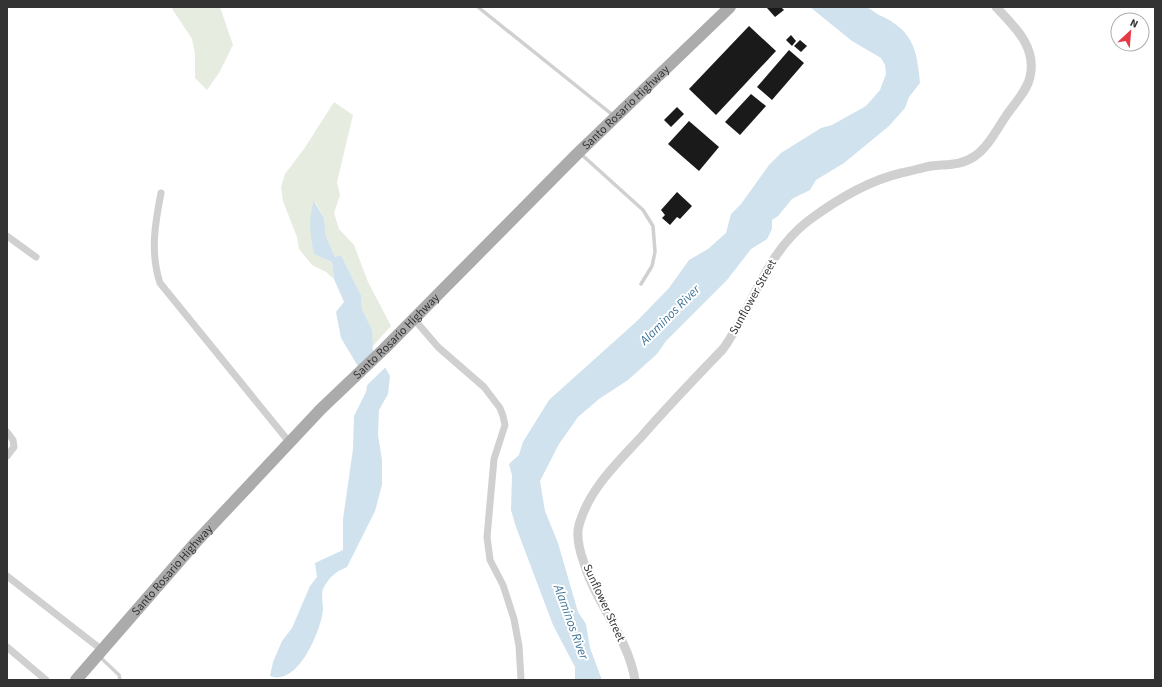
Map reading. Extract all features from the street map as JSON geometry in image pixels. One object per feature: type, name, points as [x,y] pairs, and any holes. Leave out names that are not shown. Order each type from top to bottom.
[{"type":"main road","name":"Santo Rosario Highway","points":[[80,679],[100,653],[196,542],[290,443],[578,152],[730,7]]},
{"type":"street","name":"Sunflower Street","points":[[635,680],[620,636],[592,584],[584,564],[579,543],[579,526],[589,500],[607,474],[723,349],[731,337],[766,269],[793,233],[845,195],[877,181],[899,174],[932,166],[956,165],[975,156],[989,142],[1025,88],[1030,77],[1031,65],[1028,49],[1020,32],[996,7]]},
{"type":"street","points":[[161,193],[155,224],[154,248],[155,269],[160,283],[290,443]]},
{"type":"street","points":[[7,236],[36,257]]},
{"type":"street","points":[[414,319],[438,347],[484,387],[500,408],[503,416],[505,425],[494,459],[486,537],[490,560],[503,586],[514,619],[519,646],[521,680]]},
{"type":"street","points":[[7,432],[13,440],[14,447],[7,456]]},
{"type":"street","points":[[7,576],[100,653]]},
{"type":"street","points":[[7,646],[46,680]]},
{"type":"lane","points":[[478,7],[615,117]]},
{"type":"lane","points":[[578,152],[643,210],[654,226],[655,252],[652,266],[641,284]]},
{"type":"lane","points":[[100,653],[117,672],[120,680]]},
{"type":"shaded area","points":[[171,7],[220,7],[233,45],[219,73],[207,90],[195,78],[195,54],[192,39]]},
{"type":"shaded area","points":[[334,102],[353,115],[337,182],[340,195],[334,213],[339,229],[354,245],[368,282],[391,326],[371,348],[372,330],[362,309],[361,295],[341,255],[335,257],[326,236],[324,218],[315,201],[325,259],[332,262],[334,279],[326,272],[312,265],[299,249],[297,237],[283,201],[281,187],[285,174],[304,149]]},
{"type":"water","name":"Alaminos River","points":[[810,7],[866,7],[899,27],[906,34],[915,50],[920,83],[909,97],[905,108],[889,126],[844,163],[816,180],[810,190],[792,199],[778,216],[772,220],[772,229],[767,239],[751,249],[727,280],[666,341],[657,354],[628,380],[599,399],[578,417],[559,444],[540,481],[545,511],[558,543],[578,612],[586,624],[590,648],[602,680],[575,680],[575,667],[553,625],[516,527],[511,510],[512,475],[509,464],[519,455],[523,442],[549,400],[637,321],[669,288],[689,260],[708,249],[726,233],[731,214],[741,204],[769,165],[781,153],[821,128],[832,125],[866,106],[880,90],[886,74],[885,65],[881,58],[852,41]]},
{"type":"water","points":[[314,201],[324,218],[326,236],[335,257],[341,255],[361,295],[362,309],[372,330],[373,354],[359,368],[341,338],[336,312],[344,302],[334,279],[332,262],[314,254],[310,228]]},
{"type":"water","points":[[382,362],[390,376],[388,394],[379,410],[378,435],[382,460],[382,485],[375,511],[347,567],[333,575],[322,591],[323,610],[321,619],[313,643],[306,655],[299,665],[290,673],[280,677],[270,676],[273,662],[282,641],[292,628],[310,586],[317,577],[315,563],[343,550],[343,519],[353,449],[354,416],[366,392],[369,376]]},
{"type":"pier","points":[[381,361],[384,361],[387,366],[365,387],[368,375]]},
{"type":"building","points":[[781,7],[784,10],[775,17],[767,8]]},
{"type":"building","points":[[749,26],[776,51],[716,115],[689,89]]},
{"type":"building","points":[[791,35],[796,41],[792,46],[786,40]]},
{"type":"building","points":[[800,40],[807,46],[801,52],[794,46]]},
{"type":"building","points":[[789,50],[804,63],[772,100],[757,87]]},
{"type":"building","points":[[751,94],[766,106],[740,135],[725,122]]},
{"type":"building","points":[[677,107],[684,114],[671,127],[664,120]]},
{"type":"building","points":[[689,121],[719,147],[699,171],[668,144]]},
{"type":"building","points":[[677,192],[692,206],[680,219],[677,217],[670,225],[662,218],[665,215],[661,210]]}]
